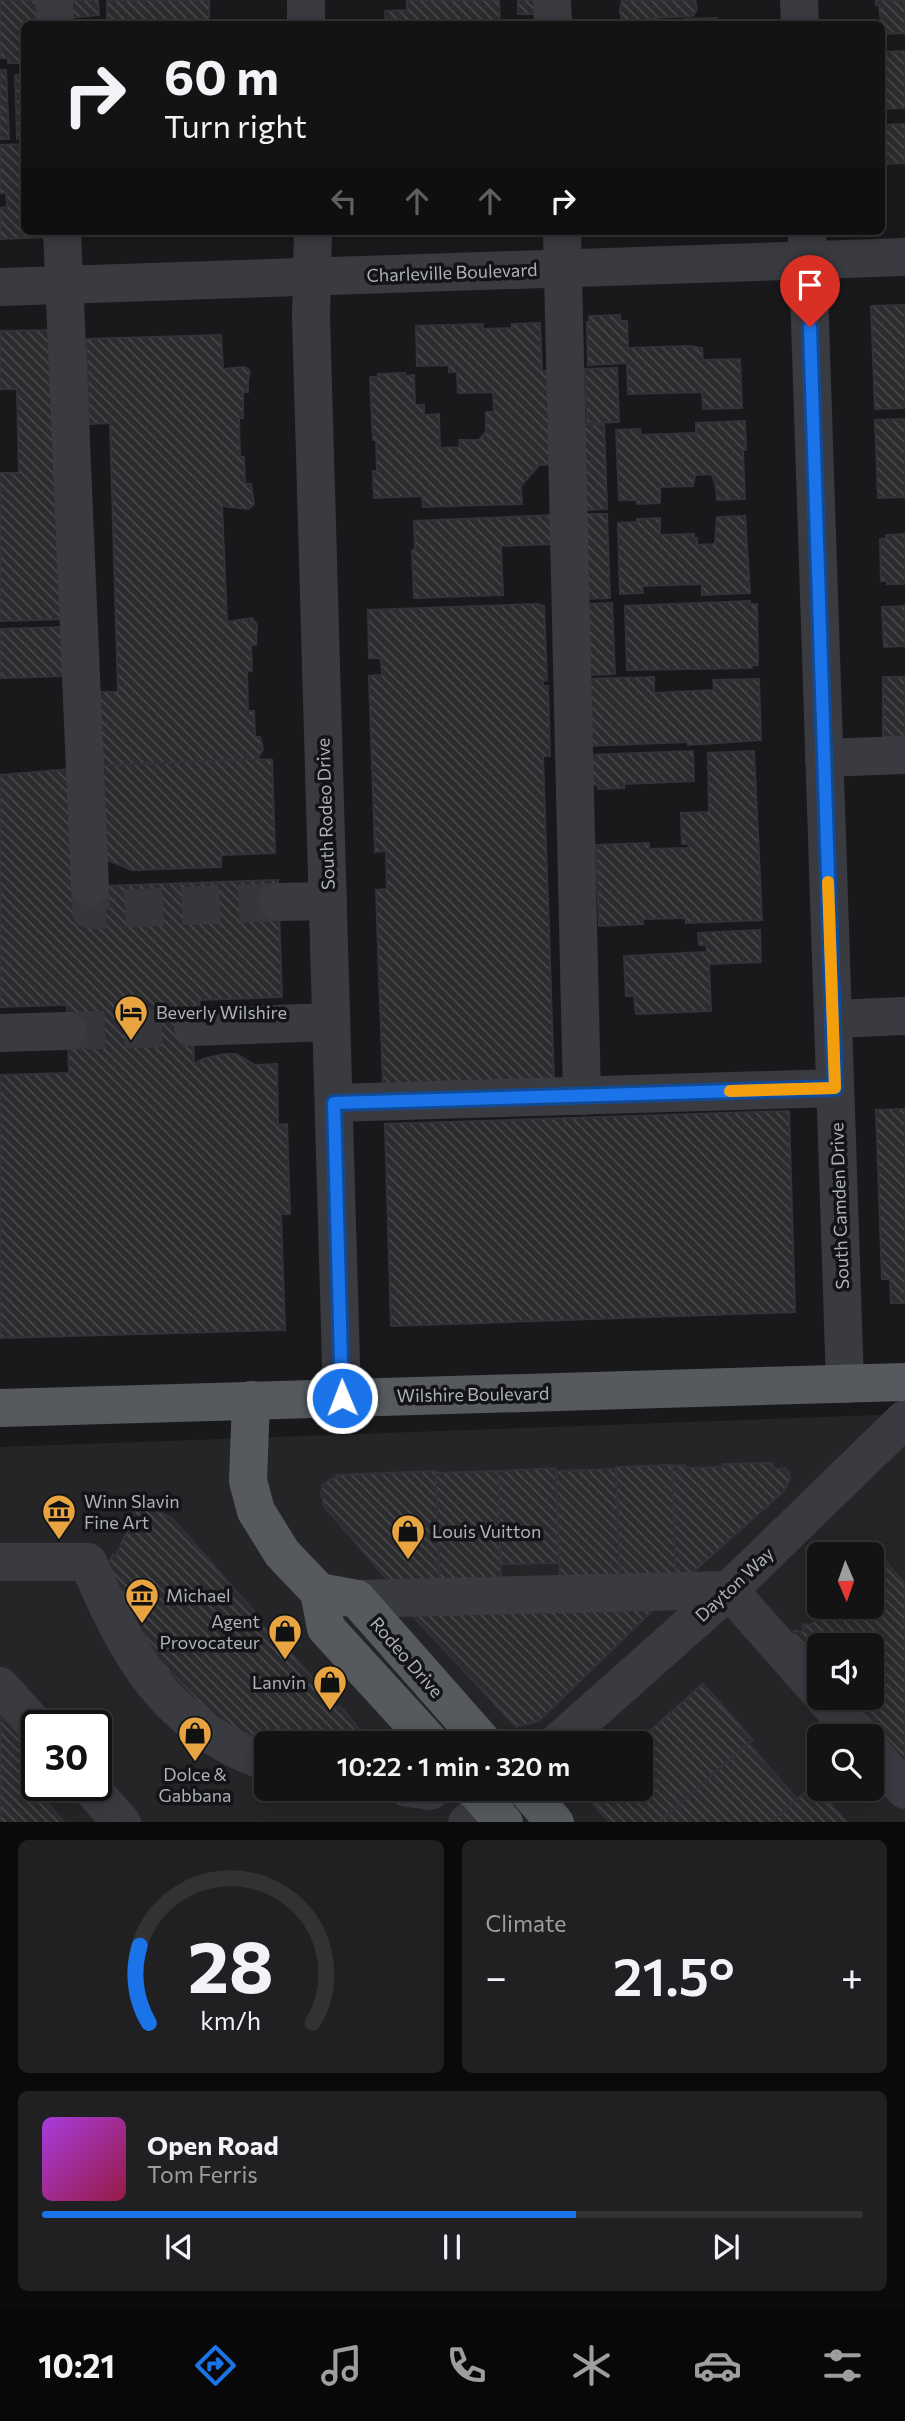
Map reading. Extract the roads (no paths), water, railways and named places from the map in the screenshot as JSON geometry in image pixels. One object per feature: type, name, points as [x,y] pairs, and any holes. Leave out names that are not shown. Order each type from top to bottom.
[{"type":"main road","name":"Wilshire Boulevard","points":[[0,1408],[905,1382]]},
{"type":"main road","points":[[251,1400],[248,1481],[256,1510],[282,1553],[319,1592],[326,1628],[420,1731]]},
{"type":"main road","points":[[319,1592],[357,1599]]},
{"type":"main road","name":"Rodeo Drive","points":[[357,1599],[473,1731]]},
{"type":"main road","points":[[536,1801],[555,1822]]},
{"type":"street","points":[[54,0],[55,21]]},
{"type":"street","points":[[306,0],[306,21]]},
{"type":"street","points":[[552,0],[553,21]]},
{"type":"street","points":[[799,0],[800,21]]},
{"type":"street","points":[[62,235],[90,887]]},
{"type":"street","name":"South Rodeo Drive","points":[[313,235],[312,344],[342,1398]]},
{"type":"street","points":[[562,235],[582,1096]]},
{"type":"street","name":"Charleville Boulevard","points":[[0,287],[563,268],[807,245],[905,257]]},
{"type":"street","name":"South Camden Drive","points":[[807,245],[845,1384]]},
{"type":"street","points":[[824,758],[905,755]]},
{"type":"street","points":[[278,902],[328,901]]},
{"type":"street","points":[[832,1019],[905,1016]]},
{"type":"street","points":[[193,1027],[331,1022]]},
{"type":"street","points":[[0,1033],[67,1031]]},
{"type":"street","points":[[334,1103],[835,1088]]},
{"type":"street","name":"Dayton Way","points":[[570,1731],[729,1590],[905,1419]]},
{"type":"street","points":[[0,1562],[88,1562],[111,1616],[130,1651],[153,1684],[186,1716],[214,1737],[254,1757]]},
{"type":"street","points":[[357,1599],[729,1590],[807,1678]]},
{"type":"street","points":[[0,1686],[22,1710]]},
{"type":"street","points":[[835,1710],[847,1724]]},
{"type":"street","points":[[884,1766],[905,1790]]},
{"type":"street","points":[[102,1801],[121,1822]]},
{"type":"tunnel","points":[[90,887],[91,910],[278,902]]},
{"type":"tunnel","points":[[67,1031],[193,1027]]},
{"type":"place","name":"Beverly Wilshire","points":[[131,1042]]},
{"type":"place","name":"Winn Slavin Fine Art","points":[[59,1541]]},
{"type":"place","name":"Louis Vuitton","points":[[408,1561]]},
{"type":"place","name":"Michael","points":[[142,1625]]},
{"type":"place","name":"Agent Provocateur","points":[[285,1661]]},
{"type":"place","name":"Lanvin","points":[[330,1712]]},
{"type":"place","name":"Dolce & Gabbana","points":[[195,1763]]}]
